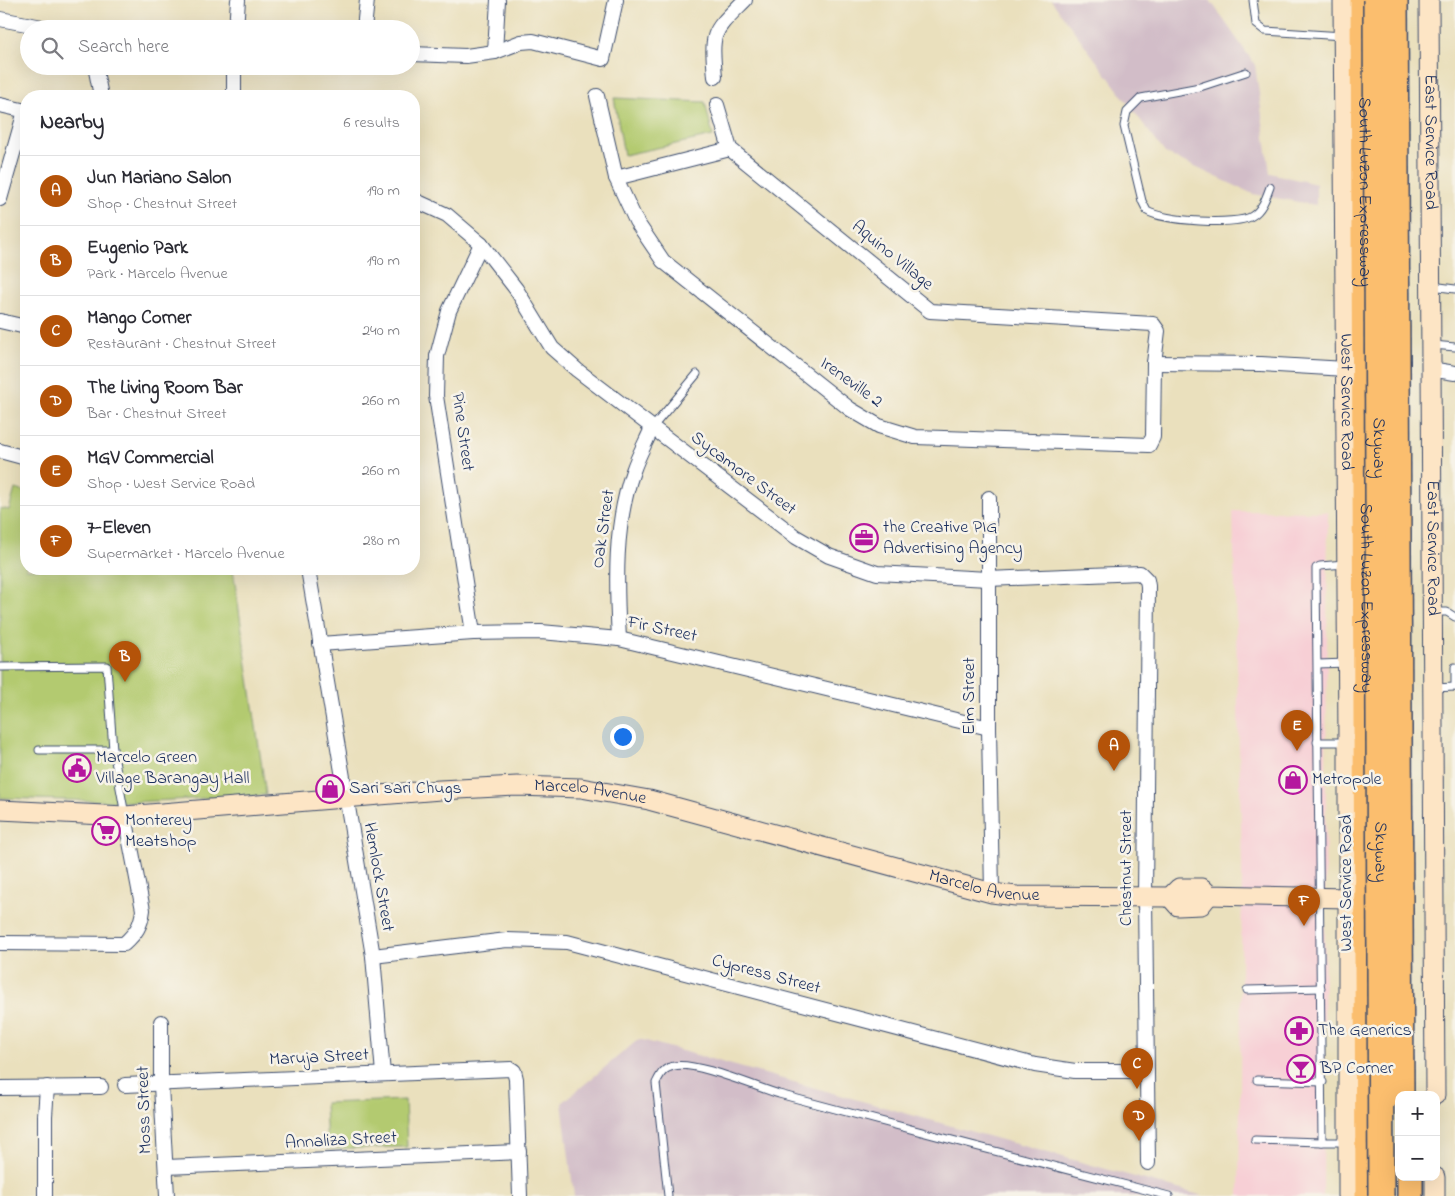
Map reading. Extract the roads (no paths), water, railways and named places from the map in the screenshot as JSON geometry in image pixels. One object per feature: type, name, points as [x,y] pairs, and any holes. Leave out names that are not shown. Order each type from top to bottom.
[{"type":"highway","name":"South Luzon Expressway","points":[[1363,0],[1381,893],[1409,1091]]},
{"type":"highway","name":"Skyway","points":[[1376,0],[1381,1196]]},
{"type":"highway","name":"Skyway","points":[[1395,0],[1401,1091]]},
{"type":"highway","name":"South Luzon Expressway","points":[[1368,1196],[1381,893],[1407,0]]},
{"type":"highway","points":[[1401,1181],[1401,1196]]},
{"type":"highway","points":[[1410,1181],[1410,1196]]},
{"type":"main road","name":"West Service Road","points":[[1343,0],[1348,742],[1381,893],[1348,1142],[1348,1196]]},
{"type":"main road","name":"East Service Road","points":[[1429,0],[1429,285],[1435,1091]]},
{"type":"main road","name":"Marcelo Avenue","points":[[0,810],[125,816],[517,786],[582,788],[649,800],[992,894],[1016,896],[1170,897],[1179,888],[1202,888],[1209,895],[1320,898],[1381,893]]},
{"type":"main road","points":[[1435,1181],[1436,1196]]},
{"type":"street","points":[[237,20],[238,0]]},
{"type":"street","points":[[365,20],[366,0]]},
{"type":"street","points":[[495,52],[498,0]]},
{"type":"street","points":[[420,54],[466,56],[495,52],[521,42],[533,41],[603,59],[616,0]]},
{"type":"street","points":[[714,77],[712,43],[717,28],[745,0]]},
{"type":"street","points":[[0,19],[20,23]]},
{"type":"street","points":[[97,75],[100,90]]},
{"type":"street","points":[[234,75],[234,90]]},
{"type":"street","name":"Ireneville 2","points":[[597,96],[616,178],[636,221],[663,261],[850,409],[879,426],[915,437],[1149,445],[1153,437],[1154,363],[1158,331],[1153,324],[1148,324]]},
{"type":"street","points":[[0,105],[20,110]]},
{"type":"street","points":[[616,178],[730,149],[717,105]]},
{"type":"street","points":[[0,199],[20,131]]},
{"type":"street","name":"Aquino Village","points":[[730,149],[930,311],[1148,324]]},
{"type":"street","name":"Sycamore Street","points":[[420,203],[447,215],[481,244],[516,289],[552,348],[577,370],[796,537],[829,556],[877,573],[988,579],[1140,573],[1144,575]]},
{"type":"street","name":"Pine Street","points":[[473,633],[436,396],[437,356],[449,311],[481,244]]},
{"type":"street","points":[[0,321],[20,326]]},
{"type":"street","points":[[1154,363],[1261,364],[1346,369]]},
{"type":"street","points":[[1430,369],[1455,373]]},
{"type":"street","name":"Oak Street","points":[[619,640],[616,572],[622,516],[633,471],[652,428]]},
{"type":"street","points":[[0,450],[20,456]]},
{"type":"street","name":"Elm Street","points":[[989,498],[989,728],[992,894]]},
{"type":"street","name":"Hemlock Street","points":[[309,575],[372,956],[383,1074]]},
{"type":"street","name":"Chestnut Street","points":[[1144,575],[1148,586],[1145,897],[1148,1162]]},
{"type":"street","name":"Fir Street","points":[[320,644],[473,633],[541,632],[619,640],[989,728]]},
{"type":"street","points":[[0,943],[124,944],[141,924],[143,910],[125,816]]},
{"type":"street","name":"Cypress Street","points":[[372,956],[507,940],[567,942],[1036,1065],[1074,1071],[1147,1071]]},
{"type":"street","name":"Moss Street","points":[[161,1022],[161,1085],[167,1196]]},
{"type":"street","name":"Maruja Street","points":[[125,1085],[161,1085],[508,1068],[514,1071],[519,1152]]},
{"type":"street","points":[[45,1196],[47,1087]]},
{"type":"street","points":[[0,1088],[102,1087]]},
{"type":"street","points":[[519,1152],[520,1196]]},
{"type":"street","name":"Annaliza Street","points":[[166,1167],[519,1152]]},
{"type":"lane","points":[[1252,0],[1256,24],[1265,31],[1344,36]]},
{"type":"lane","points":[[1246,72],[1224,81],[1147,96],[1135,102],[1127,112],[1124,126],[1129,153],[1142,201],[1147,211],[1160,217],[1178,220],[1245,219],[1251,217],[1261,207],[1270,187]]},
{"type":"lane","points":[[1429,285],[1455,289]]},
{"type":"lane","points":[[1430,345],[1455,347]]},
{"type":"lane","points":[[652,428],[697,374]]},
{"type":"lane","points":[[1322,1142],[1323,1082],[1316,568],[1326,564],[1347,564]]},
{"type":"lane","points":[[1431,612],[1447,612],[1455,617]]},
{"type":"lane","points":[[1318,664],[1348,663]]},
{"type":"lane","points":[[0,667],[107,666],[113,750],[125,816]]},
{"type":"lane","points":[[1432,689],[1455,687],[1455,667]]},
{"type":"lane","points":[[1317,742],[1348,742]]},
{"type":"lane","points":[[39,750],[113,750]]},
{"type":"lane","points":[[1247,990],[1321,988]]},
{"type":"lane","points":[[668,1196],[656,1083],[662,1071],[674,1065],[698,1068],[762,1089],[947,1140],[1168,1196]]},
{"type":"lane","points":[[1258,1080],[1323,1082]]},
{"type":"lane","points":[[1255,1140],[1348,1142]]},
{"type":"place","name":"the Creative PIG Advertising Agency","points":[[864,538]]},
{"type":"place","name":"Eugenio Park","points":[[125,682]]},
{"type":"place","name":"MGV Commercial","points":[[1297,751]]},
{"type":"place","name":"Marcelo Green Village Barangay Hall","points":[[77,768]]},
{"type":"place","name":"Jun Mariano Salon","points":[[1114,771]]},
{"type":"place","name":"Metropole","points":[[1293,780]]},
{"type":"place","name":"Sari sari Chugs","points":[[330,789]]},
{"type":"place","name":"Monterey Meatshop","points":[[106,831]]},
{"type":"place","name":"7-Eleven","points":[[1304,926]]},
{"type":"place","name":"The Generics","points":[[1299,1031]]},
{"type":"place","name":"BP Corner","points":[[1301,1069]]},
{"type":"place","name":"Mango Corner","points":[[1137,1089]]},
{"type":"place","name":"The Living Room Bar","points":[[1139,1141]]}]
